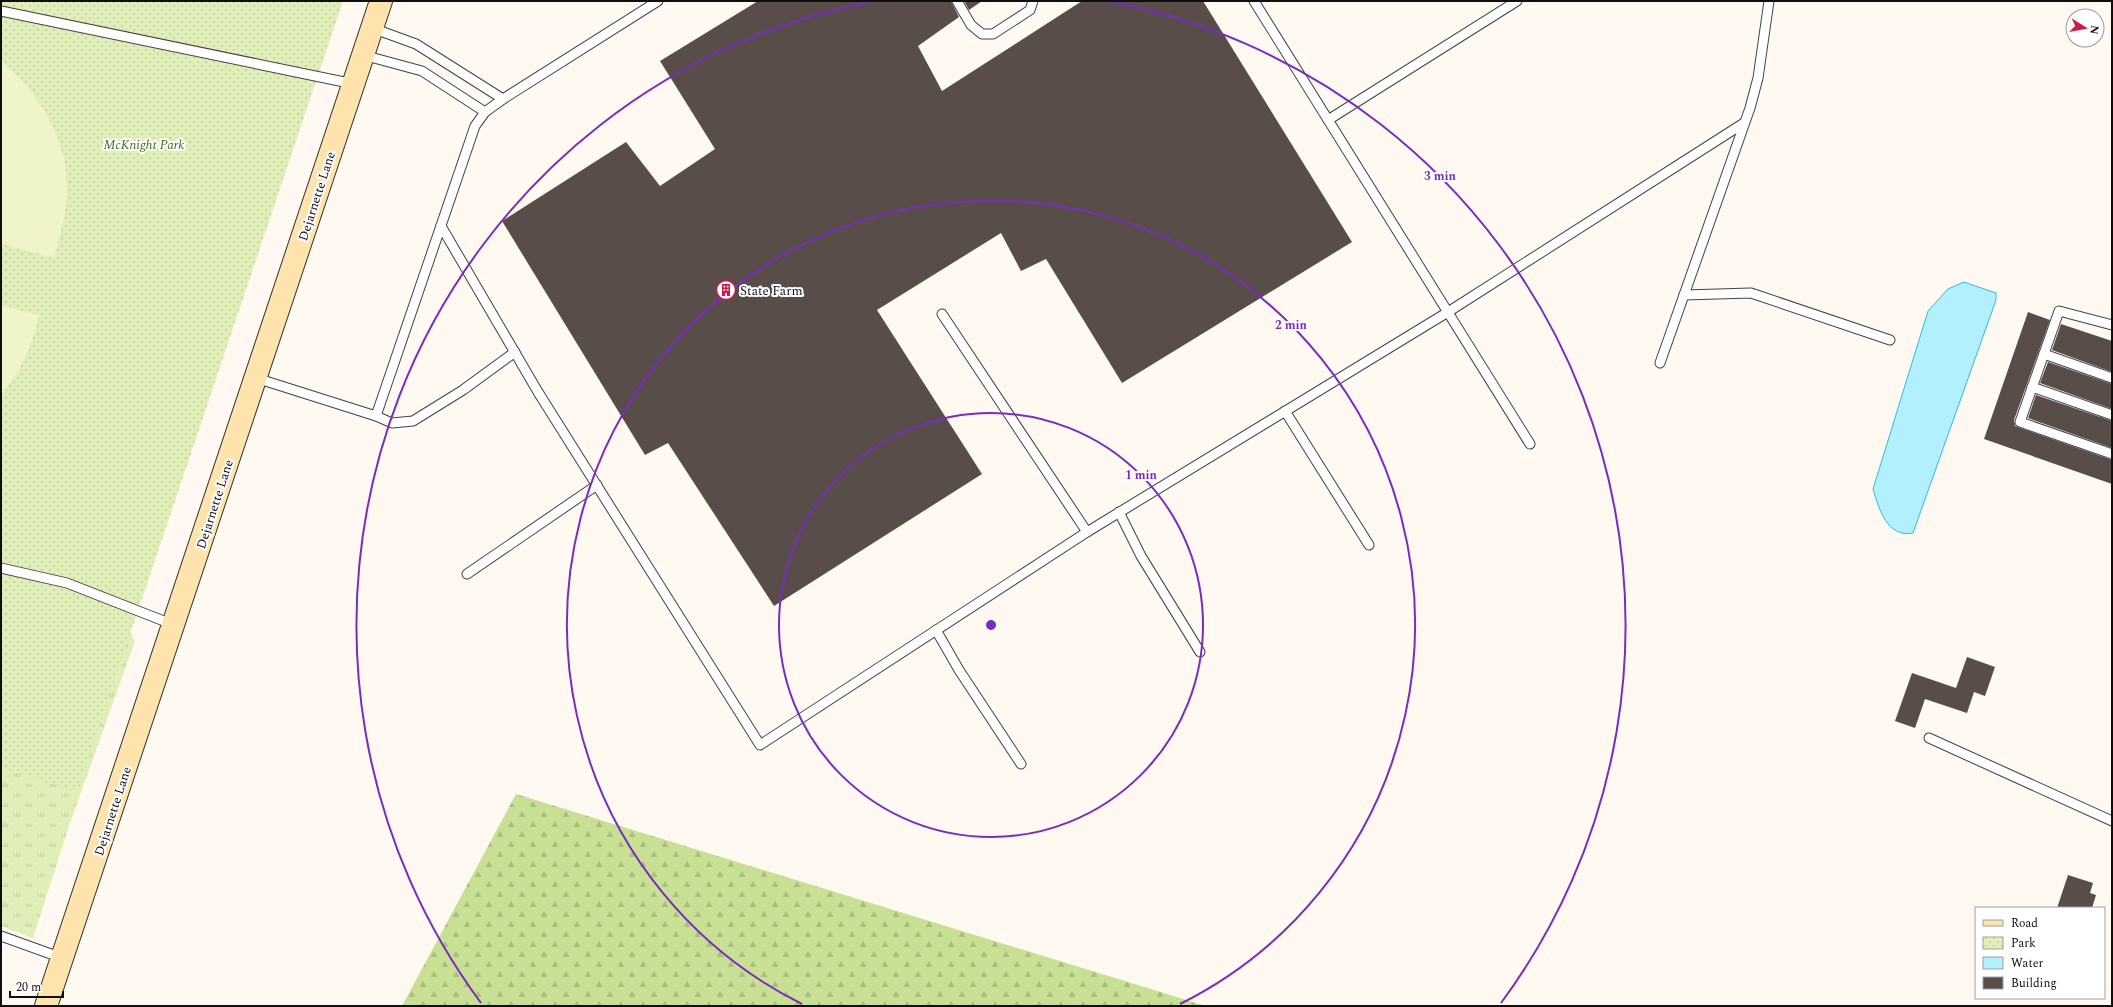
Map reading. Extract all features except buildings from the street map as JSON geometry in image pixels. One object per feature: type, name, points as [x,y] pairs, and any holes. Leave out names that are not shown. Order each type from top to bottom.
[{"type":"main road","name":"Dejarnette Lane","points":[[46,1006],[381,1]]},
{"type":"lane","points":[[376,416],[475,126],[485,112],[503,99],[658,1]]},
{"type":"lane","points":[[957,1],[971,25],[982,34],[993,34],[1030,10],[1033,1]]},
{"type":"lane","points":[[1254,1],[1530,444]]},
{"type":"lane","points":[[1328,120],[1517,1]]},
{"type":"lane","points":[[1660,362],[1744,123],[1758,78],[1769,1]]},
{"type":"lane","points":[[1,10],[354,84]]},
{"type":"lane","points":[[372,28],[416,44],[503,99]]},
{"type":"lane","points":[[363,55],[422,71],[485,112]]},
{"type":"lane","points":[[441,226],[515,352],[760,745],[1087,532],[1448,312],[1744,123]]},
{"type":"lane","points":[[1684,295],[1751,292],[1890,340]]},
{"type":"lane","points":[[2112,325],[2059,311],[2020,422],[2112,454]]},
{"type":"lane","points":[[942,314],[1087,532]]},
{"type":"lane","points":[[256,378],[376,416],[392,423],[413,421],[463,390],[515,352]]},
{"type":"lane","points":[[2044,354],[2112,378]]},
{"type":"lane","points":[[2032,387],[2112,415]]},
{"type":"lane","points":[[1285,411],[1369,545]]},
{"type":"lane","points":[[467,574],[597,485]]},
{"type":"lane","points":[[1119,512],[1141,556],[1200,652]]},
{"type":"lane","points":[[1,568],[67,583],[174,625]]},
{"type":"lane","points":[[936,630],[959,670],[1021,764]]},
{"type":"lane","points":[[1929,738],[2112,821]]},
{"type":"lane","points":[[1,936],[62,958]]},
{"type":"green space","name":"McKnight Park","points":[[1,1],[343,1],[77,792],[1,767]]},
{"type":"green space","points":[[1,61],[15,73],[39,102],[57,135],[62,153],[66,171],[67,199],[63,224],[54,258],[1,244]]},
{"type":"green space","points":[[1,305],[39,315],[33,338],[25,358],[1,396]]},
{"type":"green space","points":[[1,580],[121,616],[135,641],[69,826],[33,938],[1,926]]},
{"type":"green space","points":[[516,794],[1206,1006],[402,1006]]},
{"type":"water","points":[[1964,282],[1996,293],[1996,300],[1913,533],[1904,533],[1890,527],[1881,513],[1873,489],[1928,311],[1948,289]]},
{"type":"place","name":"State Farm","points":[[726,290]]}]
